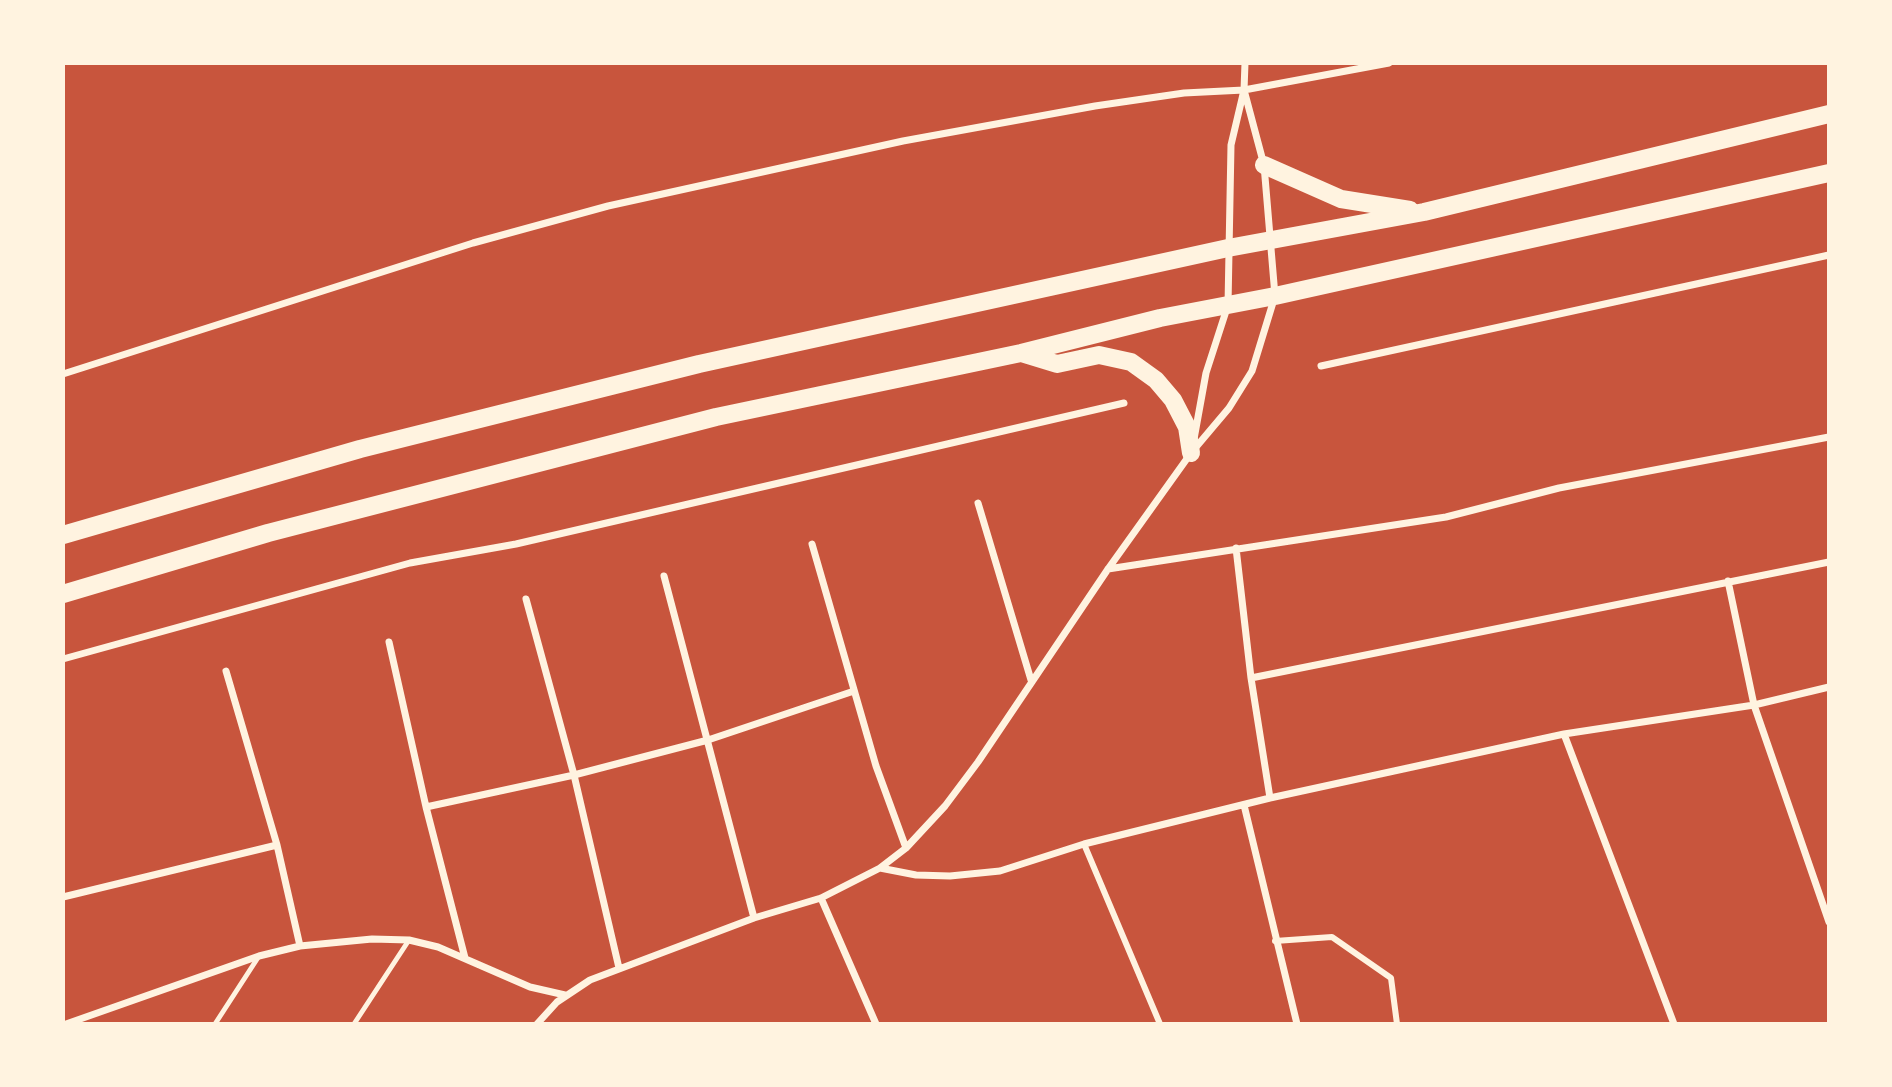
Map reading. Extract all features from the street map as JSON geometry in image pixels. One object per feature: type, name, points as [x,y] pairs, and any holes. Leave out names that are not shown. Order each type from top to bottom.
[{"type":"main road","points":[[63,535],[360,449],[543,402],[875,325],[1228,248],[1424,212],[1829,114]]},
{"type":"main road","points":[[1264,165],[1340,199],[1424,212]]},
{"type":"main road","points":[[63,594],[268,533],[716,418],[1021,353],[1160,318],[1275,296],[1829,173]]},
{"type":"main road","points":[[1021,353],[1057,364],[1099,355],[1131,362],[1156,380],[1172,400],[1187,427],[1191,453]]},
{"type":"street","points":[[1191,453],[1206,373],[1227,305],[1231,145],[1244,90],[1245,63]]},
{"type":"street","points":[[63,374],[473,243],[608,206],[944,133],[1159,97],[1244,90],[1388,63]]},
{"type":"street","points":[[537,1024],[565,995],[619,968],[754,918],[821,898],[880,868],[906,848],[945,806],[978,762],[1108,569],[1191,453],[1229,408],[1252,370],[1275,296],[1264,165],[1244,90]]},
{"type":"street","points":[[1321,366],[1829,255]]},
{"type":"street","points":[[63,659],[410,563],[516,544],[758,485],[1124,403]]},
{"type":"street","points":[[1108,569],[1446,517],[1559,488],[1829,437]]},
{"type":"street","points":[[978,503],[1031,680]]},
{"type":"street","points":[[812,544],[892,815],[906,848]]},
{"type":"street","points":[[1236,548],[1251,678],[1270,798]]},
{"type":"street","points":[[1251,678],[1576,615],[1728,581],[1829,562]]},
{"type":"street","points":[[664,576],[754,918]]},
{"type":"street","points":[[1728,581],[1754,705],[1829,922]]},
{"type":"street","points":[[526,599],[574,775],[619,968]]},
{"type":"street","points":[[389,642],[426,807],[465,958]]},
{"type":"street","points":[[226,671],[277,845],[300,946]]},
{"type":"street","points":[[880,868],[916,875],[950,876],[1000,871],[1084,844],[1270,798],[1563,734],[1754,705],[1829,687]]},
{"type":"street","points":[[426,807],[574,775],[708,740],[854,691]]},
{"type":"street","points":[[1563,734],[1674,1024]]},
{"type":"street","points":[[1244,805],[1297,1024]]},
{"type":"street","points":[[1084,844],[1160,1024]]},
{"type":"street","points":[[63,897],[277,845]]},
{"type":"street","points":[[821,898],[876,1024]]},
{"type":"street","points":[[1275,941],[1332,937],[1391,978],[1397,1024]]},
{"type":"street","points":[[66,1024],[259,956],[300,946],[372,939],[409,940],[465,958],[530,987],[565,995]]},
{"type":"lane","points":[[354,1024],[409,940]]},
{"type":"lane","points":[[215,1024],[259,956]]}]
